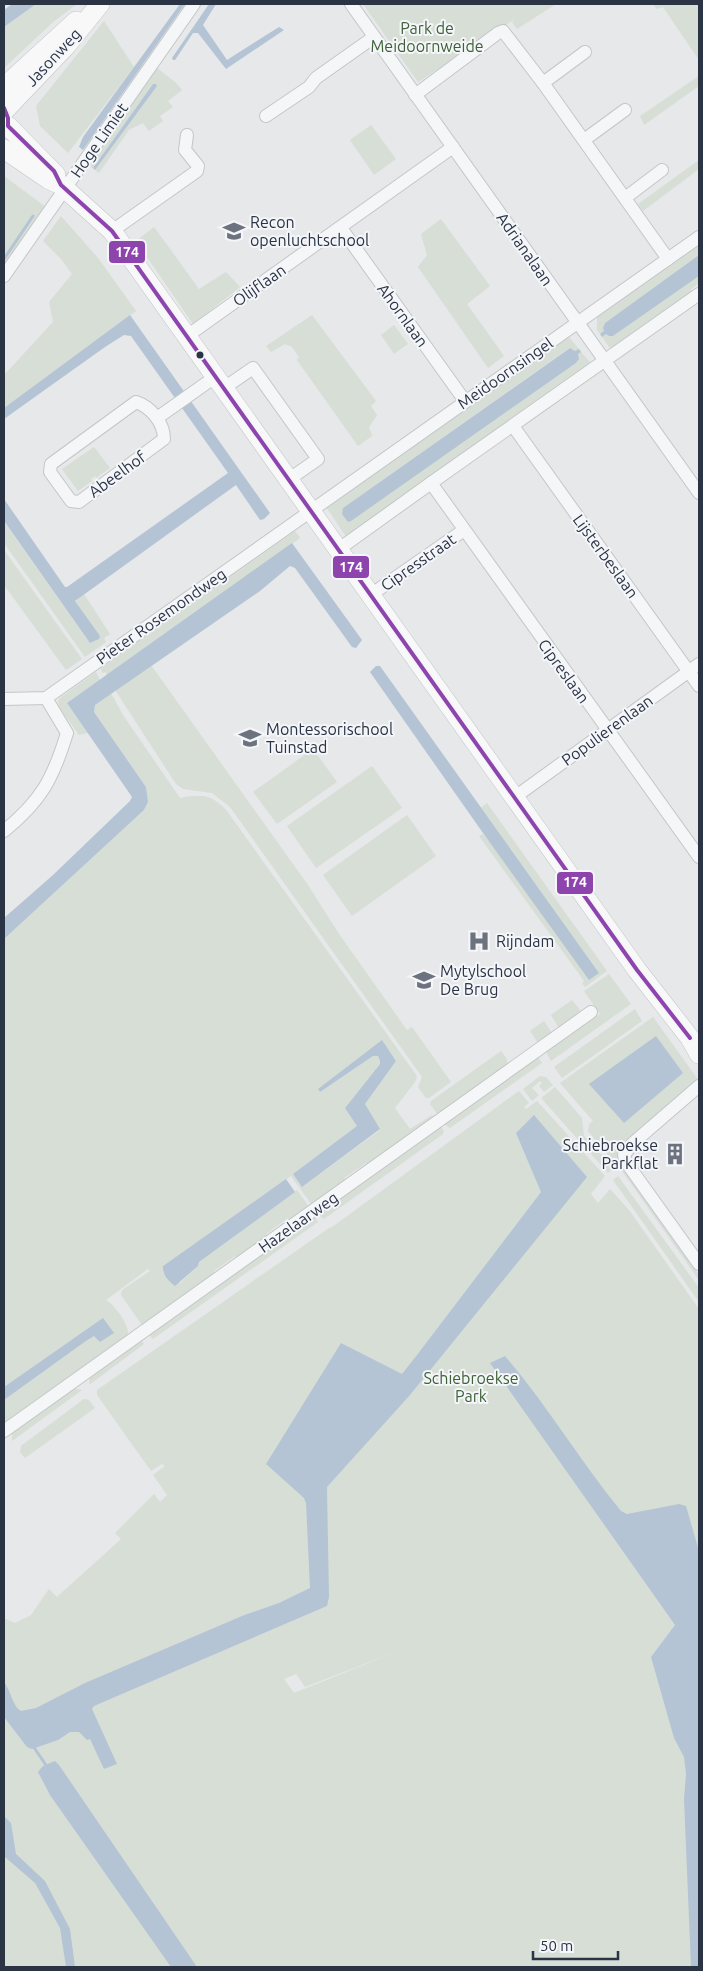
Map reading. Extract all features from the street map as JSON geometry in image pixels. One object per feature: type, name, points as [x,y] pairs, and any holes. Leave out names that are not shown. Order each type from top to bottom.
[{"type":"street","name":"Jasonweg","points":[[4,87],[56,37],[96,4]]},
{"type":"street","name":"Jasonweg","points":[[5,120],[100,4]]},
{"type":"street","name":"Hoge Limiet","points":[[4,276],[63,187],[194,4]]},
{"type":"street","name":"Adrianalaan","points":[[351,4],[699,493]]},
{"type":"street","points":[[415,95],[498,33],[503,32],[543,83],[668,260]]},
{"type":"street","points":[[266,116],[309,87],[316,78],[374,37]]},
{"type":"street","points":[[543,83],[585,52]]},
{"type":"street","points":[[584,140],[625,110]]},
{"type":"street","points":[[5,120],[54,171],[63,187]]},
{"type":"street","points":[[112,231],[197,171],[198,166],[185,150],[187,135]]},
{"type":"street","name":"Olijflaan","points":[[187,336],[453,147]]},
{"type":"street","points":[[4,149],[63,187],[112,231],[638,970],[696,1041]]},
{"type":"street","points":[[625,198],[662,170]]},
{"type":"street","name":"Ahornlaan","points":[[341,228],[465,401]]},
{"type":"street","name":"Meidoornsingel","points":[[312,511],[699,237]]},
{"type":"street","points":[[339,549],[430,482],[604,361],[698,299]]},
{"type":"street","points":[[157,418],[190,394],[253,368],[318,459],[288,480]]},
{"type":"street","name":"Abeelhof","points":[[136,402],[144,405],[157,418],[164,430],[164,439],[79,502],[71,501],[50,472],[50,464],[136,402]]},
{"type":"street","name":"Lijsterbeslaan","points":[[513,426],[694,668],[699,686]]},
{"type":"street","name":"Cipreslaan","points":[[430,482],[699,857]]},
{"type":"street","name":"Pieter Rosemondweg","points":[[46,698],[312,511]]},
{"type":"street","name":"Cipresstraat","points":[[372,594],[464,530]]},
{"type":"street","name":"Populierenlaan","points":[[515,797],[694,668]]},
{"type":"street","points":[[4,699],[46,698],[67,733],[57,766],[46,787],[29,809],[4,831]]},
{"type":"street","name":"Hazelaarweg","points":[[4,1431],[591,1012]]},
{"type":"street","points":[[699,1086],[633,1143],[624,1155],[626,1162],[699,1264]]},
{"type":"green space","points":[[36,4],[77,4],[53,22],[4,68],[4,27]]},
{"type":"green space","name":"Park de Meidoornweide","points":[[363,4],[556,4],[517,29],[512,22],[515,19],[418,82]]},
{"type":"green space","points":[[652,4],[699,4],[699,60],[663,7],[657,9]]},
{"type":"green space","points":[[104,21],[134,67],[68,153],[40,126],[36,106]]},
{"type":"green space","points":[[157,68],[182,90],[168,101],[173,107],[160,116],[163,121],[149,131],[143,123],[129,130],[99,173],[95,170],[157,86],[156,84],[153,84],[93,168],[88,166]]},
{"type":"green space","points":[[699,76],[699,86],[644,125],[640,116]]},
{"type":"green space","points":[[371,125],[396,159],[374,175],[350,140]]},
{"type":"green space","points":[[699,160],[699,169],[643,211],[638,204]]},
{"type":"green space","points":[[4,176],[47,208],[4,271]]},
{"type":"green space","points":[[61,216],[98,258],[136,311],[4,408],[4,375],[53,322],[49,302],[72,274],[61,259],[43,241]]},
{"type":"green space","points":[[441,219],[490,286],[467,304],[504,356],[488,368],[418,267],[427,255],[421,234]]},
{"type":"green space","points":[[154,227],[199,289],[226,272],[240,287],[193,324],[136,241]]},
{"type":"green space","points":[[699,244],[699,255],[605,323],[604,331],[600,334],[597,330],[597,317]]},
{"type":"green space","points":[[699,276],[699,283],[691,289],[692,293],[616,347],[610,348],[602,337],[606,334],[613,336]]},
{"type":"green space","points":[[312,315],[376,401],[371,406],[377,415],[369,427],[372,436],[358,446],[297,360],[299,357],[292,347],[285,344],[271,352],[266,346]]},
{"type":"green space","points":[[394,325],[408,344],[394,354],[381,335]]},
{"type":"green space","points":[[568,336],[579,349],[575,351],[569,348],[343,508],[348,522],[576,363],[578,354],[581,352],[590,362],[589,366],[347,538],[326,507]]},
{"type":"green space","points":[[94,447],[110,468],[96,478],[95,476],[91,479],[92,481],[78,491],[62,469]]},
{"type":"green space","points":[[4,522],[90,643],[99,639],[75,602],[84,594],[110,634],[104,638],[106,642],[85,657],[4,543]]},
{"type":"green space","points":[[295,531],[300,538],[107,675],[105,672],[102,673],[101,668]]},
{"type":"green space","points":[[4,550],[82,659],[66,670],[4,585]]},
{"type":"green space","points":[[151,665],[308,885],[339,934],[407,1030],[412,1027],[451,1082],[429,1098],[426,1098],[418,1087],[422,1077],[230,807],[212,793],[183,789],[176,784],[115,690]]},
{"type":"green space","points":[[96,672],[100,680],[67,703],[88,733],[79,735],[59,707],[58,701]]},
{"type":"green space","points":[[111,693],[123,715],[180,798],[200,796],[211,798],[227,811],[417,1076],[415,1082],[395,1108],[410,1129],[432,1115],[434,1118],[368,1165],[366,1163],[344,1178],[346,1180],[312,1205],[291,1176],[163,1266],[163,1273],[180,1283],[198,1266],[199,1262],[297,1190],[309,1207],[290,1221],[288,1218],[266,1234],[268,1236],[237,1258],[235,1256],[214,1271],[215,1274],[142,1325],[121,1295],[122,1290],[150,1271],[148,1269],[106,1300],[121,1316],[127,1327],[128,1336],[4,1426],[4,1400],[107,1326],[103,1319],[4,1387],[4,939],[144,810],[148,802],[146,787],[94,712],[95,705]],"holes":[[[382,1041],[396,1061],[365,1104],[380,1130],[302,1187],[293,1174],[358,1126],[345,1108],[381,1061],[378,1056],[373,1056],[320,1092],[318,1089]]]},
{"type":"green space","points":[[313,749],[337,782],[277,824],[253,792]]},
{"type":"green space","points":[[372,766],[402,808],[316,868],[287,826]]},
{"type":"green space","points":[[487,803],[607,971],[585,987],[582,983],[584,981],[479,836],[483,834],[599,973],[481,808]]},
{"type":"green space","points":[[407,815],[436,856],[352,916],[323,875]]},
{"type":"green space","points":[[609,974],[631,1004],[551,1061],[546,1052],[600,1014],[584,991]]},
{"type":"green space","points":[[572,1000],[580,1010],[580,1013],[559,1028],[551,1015]]},
{"type":"green space","points":[[635,1009],[642,1021],[562,1078],[554,1067]]},
{"type":"green space","points":[[653,1017],[699,1081],[622,1146],[619,1154],[620,1162],[617,1166],[588,1131],[589,1124],[593,1121],[560,1083]]},
{"type":"green space","points":[[544,1021],[552,1033],[538,1043],[530,1031]]},
{"type":"green space","points":[[501,1051],[507,1059],[507,1064],[438,1115],[430,1104],[431,1101]]},
{"type":"green space","points":[[538,1057],[542,1063],[450,1128],[444,1124]]},
{"type":"green space","points":[[540,1076],[546,1077],[553,1085],[544,1092],[539,1086],[542,1083],[540,1081],[532,1088],[539,1095],[532,1101],[523,1089]]},
{"type":"green space","points":[[555,1087],[582,1118],[584,1136],[613,1168],[608,1173],[541,1098]]},
{"type":"green space","name":"Schiebroekse Park","points":[[519,1091],[529,1103],[524,1107],[526,1109],[537,1101],[605,1176],[591,1194],[598,1203],[610,1189],[629,1210],[699,1309],[699,1967],[4,1967],[4,1618],[15,1623],[31,1615],[49,1589],[57,1597],[121,1539],[115,1533],[154,1494],[160,1502],[167,1495],[153,1475],[165,1466],[162,1464],[151,1471],[97,1395],[97,1390],[332,1227]],"holes":[[[401,1650],[294,1693],[284,1679],[296,1674],[305,1687]]]},
{"type":"green space","points":[[441,1127],[444,1131],[443,1134],[324,1219],[318,1214]]},
{"type":"green space","points":[[624,1169],[699,1275],[699,1280],[622,1171]]},
{"type":"green space","points":[[618,1176],[699,1288],[699,1302],[613,1180]]},
{"type":"green space","points":[[315,1217],[318,1222],[153,1339],[149,1335]]},
{"type":"green space","points":[[140,1339],[144,1344],[89,1385],[90,1376]]},
{"type":"green space","points":[[73,1388],[82,1390],[12,1441],[12,1432]]},
{"type":"green space","points":[[84,1399],[89,1400],[95,1408],[25,1458],[20,1452],[21,1446]]},
{"type":"water","points":[[12,4],[36,4],[4,27],[4,10]]},
{"type":"water","points":[[180,4],[185,4],[83,150],[79,147],[83,137]]},
{"type":"water","points":[[209,4],[216,4],[203,25],[227,60],[279,27],[284,30],[226,69],[198,33],[193,33],[175,60],[173,60],[172,58]]},
{"type":"water","points":[[153,84],[157,86],[95,170],[93,168]]},
{"type":"water","points":[[699,255],[699,276],[613,336],[606,334],[602,337],[600,334],[604,331],[605,323]]},
{"type":"water","points":[[130,315],[270,513],[260,520],[236,485],[75,601],[100,636],[99,639],[90,643],[4,521],[4,499],[65,587],[67,587],[228,473],[131,336],[124,335],[105,347],[4,419],[4,408]]},
{"type":"water","points":[[570,348],[575,351],[579,349],[581,352],[578,354],[579,359],[576,363],[348,522],[342,514],[343,508]]},
{"type":"water","points":[[292,543],[362,640],[356,648],[352,647],[295,568],[290,566],[260,591],[95,705],[94,712],[146,787],[148,802],[144,810],[4,939],[4,918],[53,875],[132,797],[67,703]]},
{"type":"water","points":[[376,666],[380,666],[599,973],[589,980],[370,672]]},
{"type":"water","points":[[656,1036],[683,1073],[624,1123],[589,1084]]},
{"type":"water","points":[[382,1040],[396,1061],[365,1104],[380,1129],[302,1187],[293,1174],[357,1126],[345,1108],[380,1064],[378,1056],[373,1056],[320,1092],[318,1089]]},
{"type":"water","points":[[534,1115],[587,1177],[410,1395],[327,1487],[329,1597],[327,1606],[94,1706],[92,1709],[117,1764],[104,1769],[90,1739],[87,1740],[79,1732],[70,1732],[58,1740],[32,1749],[27,1747],[4,1717],[4,1682],[18,1709],[21,1711],[36,1708],[85,1683],[242,1616],[279,1603],[310,1588],[306,1503],[304,1498],[266,1464],[341,1343],[402,1374],[417,1355],[541,1192],[516,1133]]},
{"type":"water","points":[[286,1179],[295,1192],[199,1262],[198,1266],[175,1286],[168,1280],[163,1266]]},
{"type":"water","points":[[103,1318],[114,1333],[100,1342],[94,1336],[4,1400],[4,1387]]},
{"type":"water","points":[[505,1356],[621,1511],[627,1514],[679,1504],[686,1506],[699,1551],[699,1967],[691,1967],[684,1757],[674,1738],[651,1657],[675,1625],[490,1363]]},
{"type":"water","points":[[55,1761],[197,1967],[171,1967],[50,1795],[38,1772],[43,1766]]},
{"type":"water","points":[[4,1816],[11,1823],[16,1854],[45,1881],[70,1929],[75,1967],[66,1967],[60,1928],[35,1883],[5,1857]]},
{"type":"waterway","points":[[4,259],[33,216]]},
{"type":"waterway","points":[[33,1746],[48,1768]]},
{"type":"transit line","name":"174","points":[[4,108],[8,118],[8,126],[54,171],[61,185],[112,231],[637,970],[690,1038]]},
{"type":"place","name":"Recon openluchtschool","points":[[234,231]]},
{"type":"place","name":"Montessorischool Tuinstad","points":[[250,738]]},
{"type":"place","name":"Rijndam","points":[[479,941]]},
{"type":"place","name":"Mytylschool De Brug","points":[[424,980]]},
{"type":"place","name":"Schiebroekse Parkflat","points":[[675,1154]]}]
